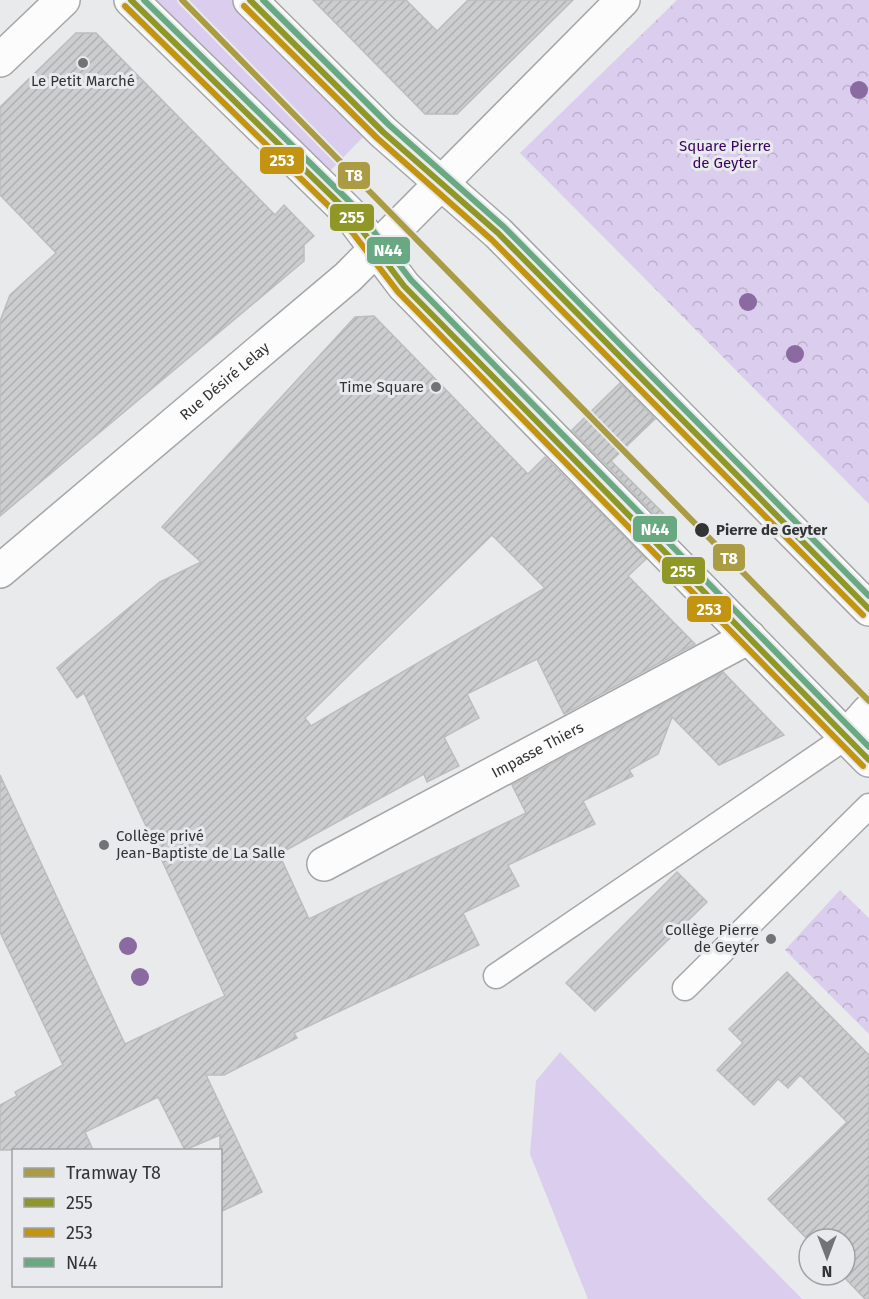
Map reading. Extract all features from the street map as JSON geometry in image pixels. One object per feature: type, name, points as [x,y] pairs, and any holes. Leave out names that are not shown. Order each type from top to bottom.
[{"type":"street","points":[[0,60],[63,0]]},
{"type":"street","points":[[131,0],[349,213],[404,286],[858,749],[869,711]]},
{"type":"street","points":[[250,0],[383,132],[498,233],[869,609]]},
{"type":"street","name":"Rue Désiré Lelay","points":[[0,571],[348,277],[623,0]]},
{"type":"street","name":"Impasse Thiers","points":[[324,864],[749,637]]},
{"type":"lane","points":[[496,976],[858,749]]},
{"type":"lane","points":[[685,988],[869,806]]},
{"type":"green space","points":[[149,0],[232,0],[367,133],[327,174]]},
{"type":"green space","name":"Square Pierre de Geyter","points":[[677,0],[869,0],[869,504],[520,153]]},
{"type":"green space","points":[[840,890],[869,918],[869,1034],[785,950]]},
{"type":"green space","points":[[560,1052],[802,1299],[588,1299],[530,1154],[536,1081]]},
{"type":"building","points":[[313,0],[406,0],[437,31],[468,0],[573,0],[457,114],[425,114]]},
{"type":"building","points":[[76,33],[96,33],[275,215],[284,205],[314,236],[304,245],[304,261],[0,516],[0,321],[10,295],[56,253],[0,195],[0,107]]},
{"type":"building","points":[[374,316],[528,474],[545,457],[646,559],[628,576],[695,644],[564,714],[537,659],[467,694],[479,718],[444,737],[459,766],[427,782],[424,774],[279,854],[309,919],[526,813],[512,785],[723,672],[784,735],[719,765],[672,717],[658,754],[629,770],[633,776],[583,801],[595,824],[508,865],[519,886],[463,913],[479,945],[294,1033],[297,1038],[224,1075],[206,1075],[262,1192],[222,1211],[220,1135],[184,1149],[158,1097],[85,1132],[93,1149],[0,1150],[0,1105],[17,1096],[15,1092],[63,1065],[0,932],[0,775],[125,1044],[225,996],[84,693],[77,698],[57,668],[160,582],[201,562],[162,527],[355,317]],"holes":[[[492,535],[545,588],[311,726],[305,718]]]},
{"type":"building","points":[[620,383],[655,419],[611,461],[678,528],[673,533],[572,430]]},
{"type":"building","points":[[677,872],[707,902],[595,1011],[566,983]]},
{"type":"building","points":[[787,972],[869,1055],[869,1299],[865,1299],[854,1287],[857,1287],[857,1227],[797,1229],[768,1199],[847,1122],[800,1075],[788,1088],[778,1079],[754,1105],[717,1070],[743,1043],[729,1029]]},
{"type":"tram line","name":"T8","points":[[182,0],[869,701]]},
{"type":"transit line","name":"255","points":[[131,0],[349,213],[404,286],[869,760]]},
{"type":"transit line","name":"N44","points":[[144,0],[355,207],[411,280],[869,747]]},
{"type":"transit line","name":"255","points":[[250,0],[383,132],[498,233],[869,609]]},
{"type":"transit line","name":"N44","points":[[263,0],[389,125],[504,227],[869,596]]},
{"type":"transit line","name":"253","points":[[125,6],[342,219],[398,292],[863,766]]},
{"type":"transit line","name":"253","points":[[244,6],[377,138],[492,240],[863,615]]},
{"type":"place","name":"Le Petit Marché","points":[[83,63]]},
{"type":"place","name":"Time Square","points":[[436,387]]},
{"type":"place","name":"Pierre de Geyter","points":[[702,530]]},
{"type":"place","name":"Collège privé Jean-Baptiste de La Salle","points":[[104,845]]},
{"type":"place","name":"Collège Pierre de Geyter","points":[[771,939]]}]
